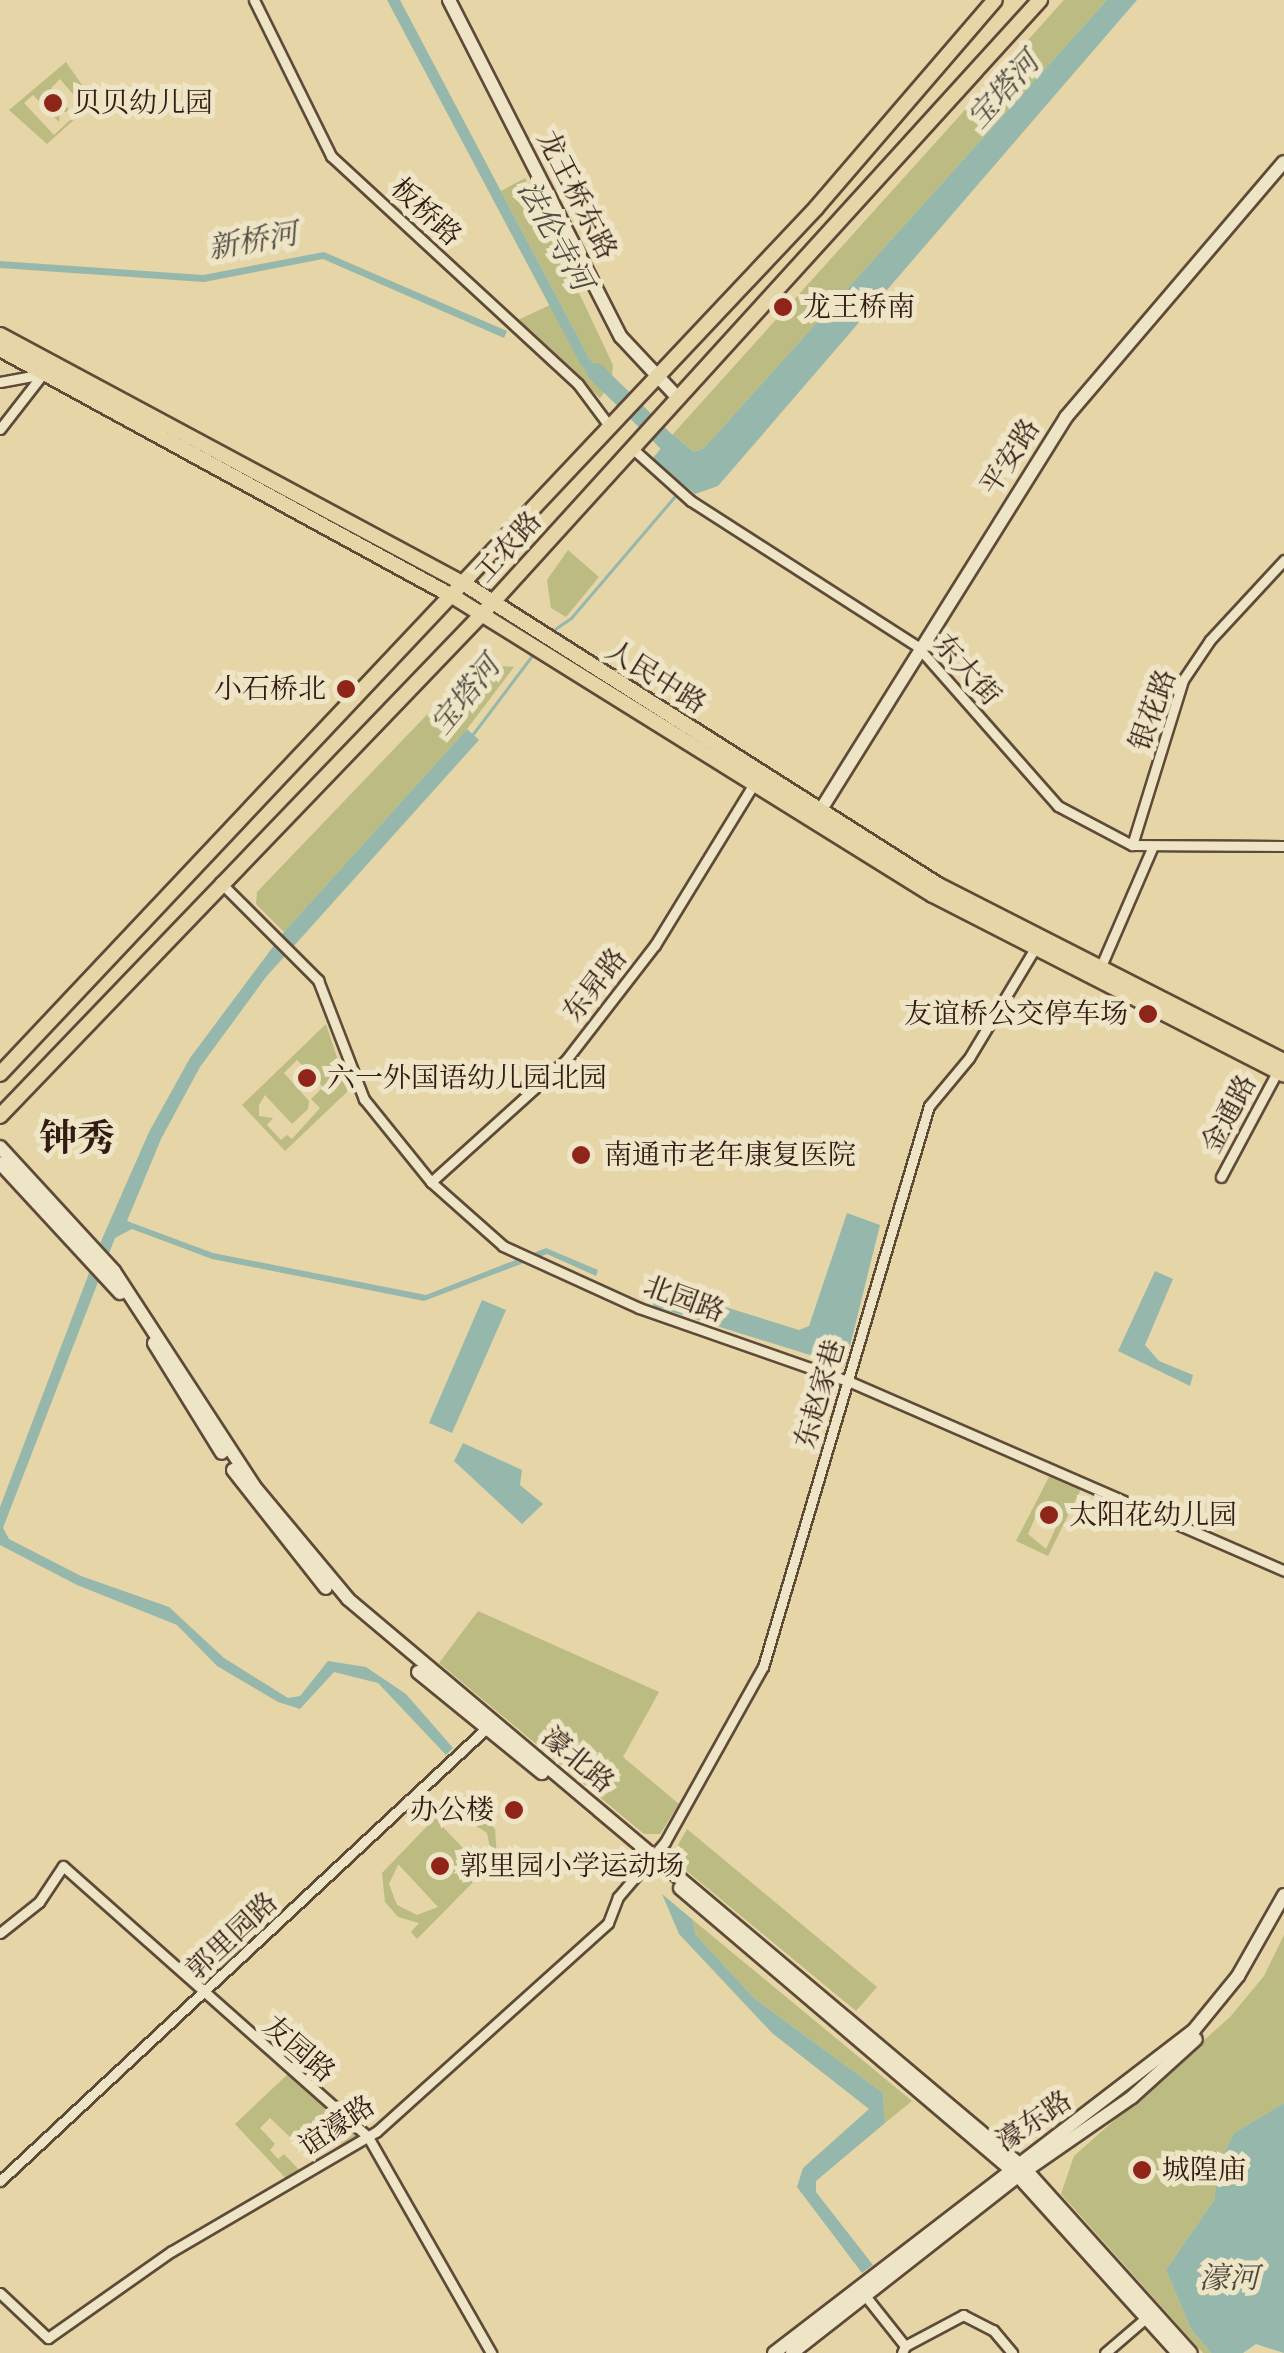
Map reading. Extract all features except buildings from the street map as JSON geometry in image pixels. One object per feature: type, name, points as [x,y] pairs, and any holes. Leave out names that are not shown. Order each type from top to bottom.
[{"type":"main road","name":"工农路","points":[[0,1116],[486,608],[1040,0]]},
{"type":"main road","name":"工农路","points":[[0,1074],[466,585],[816,208],[993,1]]},
{"type":"main road","name":"人民中路","points":[[0,335],[47,368],[454,597],[486,608],[1023,932],[1102,966],[1282,1069]]},
{"type":"main road","name":"人民中路","points":[[0,350],[47,368],[466,585],[486,608]]},
{"type":"main road","name":"人民中路","points":[[554,650],[755,782],[1034,950],[1282,1069]]},
{"type":"street","name":"板桥路","points":[[254,0],[331,156],[615,422]]},
{"type":"street","name":"龙王桥东路","points":[[449,0],[621,337],[656,380],[678,398]]},
{"type":"street","name":"平安路","points":[[820,812],[918,646],[1066,417],[1284,162]]},
{"type":"street","points":[[0,382],[47,368]]},
{"type":"street","points":[[0,429],[47,368]]},
{"type":"street","name":"东大街","points":[[636,446],[691,500],[918,646],[1058,806],[1132,845],[1284,846]]},
{"type":"street","name":"银花路","points":[[1132,845],[1183,680],[1284,560]]},
{"type":"street","name":"东昇路","points":[[431,1182],[566,1060],[655,945],[755,782]]},
{"type":"street","points":[[1102,966],[1152,848]]},
{"type":"street","name":"北园路","points":[[220,882],[296,954],[324,994],[364,1099],[431,1182],[516,1253],[639,1308],[848,1381],[1284,1571]]},
{"type":"street","name":"东赵家巷","points":[[651,1859],[763,1667],[929,1106],[969,1058],[1034,950]]},
{"type":"street","name":"金通路","points":[[1221,1177],[1282,1069]]},
{"type":"street","name":"濠北路","points":[[0,1147],[111,1275],[254,1486],[310,1559],[490,1726],[1017,2169],[1191,2353]]},
{"type":"street","name":"濠北路","points":[[0,1162],[87,1246]]},
{"type":"street","name":"郭里园路","points":[[0,2181],[490,1726]]},
{"type":"street","name":"谊濠路","points":[[0,2293],[48,2338],[172,2250],[368,2137],[608,1923],[618,1897],[651,1859]]},
{"type":"street","name":"友园路","points":[[0,1933],[39,1902],[63,1866],[368,2137],[491,2353]]},
{"type":"street","name":"濠东路","points":[[774,2353],[861,2291],[1194,2030],[1238,1976],[1284,1895]]},
{"type":"street","name":"濠东路","points":[[1017,2169],[1132,2096],[1199,2036],[1245,1980],[1284,1909]]},
{"type":"street","name":"濠北路","points":[[1017,2169],[1178,2353]]},
{"type":"street","points":[[861,2291],[903,2350],[963,2316],[993,2330],[1012,2353]]},
{"type":"street","name":"濠东路","points":[[792,2353],[861,2291]]},
{"type":"street","points":[[1106,2353],[1147,2316]]},
{"type":"shaded area","points":[[1064,0],[1107,0],[704,448],[693,452],[673,434]]},
{"type":"shaded area","name":"贝贝幼儿园","points":[[66,62],[87,92],[89,106],[47,144],[9,110]],"holes":[[[60,79],[84,107],[54,135],[24,103],[33,95],[59,122],[60,113],[70,111],[51,88]]]},
{"type":"shaded area","points":[[525,178],[613,365],[611,386],[589,358],[501,191]]},
{"type":"shaded area","points":[[550,305],[604,393],[600,398],[518,320]]},
{"type":"shaded area","points":[[568,550],[599,577],[566,617],[551,608],[547,580]]},
{"type":"shaded area","points":[[489,665],[514,667],[467,729],[284,932],[256,904],[257,892],[464,676]]},
{"type":"shaded area","name":"六一外国语幼儿园北园","points":[[326,1024],[348,1091],[285,1151],[242,1105]],"holes":[[[297,1060],[323,1087],[311,1099],[320,1108],[292,1139],[287,1135],[281,1140],[267,1125],[273,1118],[259,1116],[259,1105],[265,1095],[292,1124],[308,1109],[309,1101],[284,1073]]]},
{"type":"shaded area","name":"太阳花幼儿园","points":[[1050,1475],[1081,1489],[1048,1556],[1016,1541]],"holes":[[[1038,1511],[1059,1521],[1046,1549],[1028,1534]]]},
{"type":"shaded area","points":[[478,1611],[659,1692],[623,1757],[679,1804],[660,1834],[644,1834],[439,1663]]},
{"type":"shaded area","points":[[463,1808],[481,1814],[495,1829],[497,1858],[417,1939],[411,1932],[419,1923],[398,1917],[385,1902],[382,1873],[435,1818]],"holes":[[[462,1817],[487,1833],[490,1848],[481,1867],[441,1825]],[[399,1865],[438,1907],[417,1915],[397,1905],[389,1884]]]},
{"type":"shaded area","points":[[687,1829],[877,1987],[856,2011],[677,1863],[675,1850]]},
{"type":"shaded area","points":[[693,1920],[912,2101],[885,2123],[883,2093],[754,1998],[695,1934]]},
{"type":"shaded area","points":[[1284,1935],[1284,2103],[1234,2133],[1220,2161],[1214,2200],[1166,2270],[1191,2329],[1211,2353],[1203,2353],[1061,2194],[1074,2156],[1230,2017],[1264,1976]]},
{"type":"shaded area","points":[[289,2073],[365,2141],[291,2184],[235,2124]],"holes":[[[270,2118],[310,2156],[341,2122],[353,2134],[303,2174],[284,2154],[278,2159],[270,2150],[275,2144],[260,2128]]]},
{"type":"water","points":[[387,0],[400,0],[589,358],[611,386],[604,393],[581,365]]},
{"type":"water","points":[[1107,0],[1137,0],[718,486],[695,494],[652,459],[673,434],[693,452],[704,448]]},
{"type":"water","points":[[324,252],[507,331],[504,338],[323,259],[204,282],[0,268],[0,261],[203,275]]},
{"type":"water","points":[[467,729],[479,740],[266,977],[200,1067],[161,1139],[127,1221],[213,1253],[426,1295],[546,1248],[598,1270],[596,1276],[547,1254],[424,1301],[212,1259],[132,1229],[115,1238],[3,1528],[9,1539],[81,1576],[169,1607],[224,1658],[288,1698],[300,1696],[328,1661],[366,1667],[406,1694],[453,1748],[446,1755],[378,1683],[334,1672],[300,1709],[278,1702],[217,1666],[177,1625],[77,1585],[0,1545],[0,1507],[102,1239],[149,1132],[190,1058],[284,932]]},
{"type":"water","points":[[847,1213],[880,1225],[845,1366],[653,1306],[658,1286],[799,1330],[809,1326]]},
{"type":"water","points":[[1155,1271],[1173,1279],[1145,1345],[1159,1361],[1193,1375],[1190,1386],[1118,1351]]},
{"type":"water","points":[[482,1300],[506,1310],[452,1433],[429,1423]]},
{"type":"water","points":[[463,1443],[522,1470],[520,1485],[543,1504],[522,1524],[454,1461]]},
{"type":"water","points":[[662,1894],[693,1920],[695,1934],[754,1998],[883,2093],[885,2123],[816,2181],[816,2192],[873,2265],[862,2273],[797,2187],[803,2168],[869,2109],[772,2033],[679,1934]]},
{"type":"water","name":"濠河","points":[[1284,2103],[1284,2353],[1256,2344],[1243,2353],[1211,2353],[1191,2329],[1166,2270],[1214,2200],[1220,2161],[1234,2133]]},
{"type":"waterway","name":"法伦寺河","points":[[596,372],[680,455]]},
{"type":"waterway","name":"宝塔河","points":[[552,631],[571,618],[677,494]]},
{"type":"waterway","name":"宝塔河","points":[[473,734],[534,653]]},
{"type":"place","name":"贝贝幼儿园","points":[[53,103]]},
{"type":"place","name":"龙王桥南","points":[[783,307]]},
{"type":"place","name":"小石桥北","points":[[346,689]]},
{"type":"place","name":"友谊桥公交停车场","points":[[1148,1014]]},
{"type":"place","name":"六一外国语幼儿园北园","points":[[307,1078]]},
{"type":"place","name":"南通市老年康复医院","points":[[581,1155]]},
{"type":"place","name":"太阳花幼儿园","points":[[1049,1515]]},
{"type":"place","name":"办公楼","points":[[514,1810]]},
{"type":"place","name":"郭里园小学运动场","points":[[440,1866]]},
{"type":"place","name":"城隍庙","points":[[1142,2170]]},
{"type":"district","name":"钟秀","points":[[77,1139]]},
{"type":"water label","name":"新桥河","points":[[253,242]]}]
